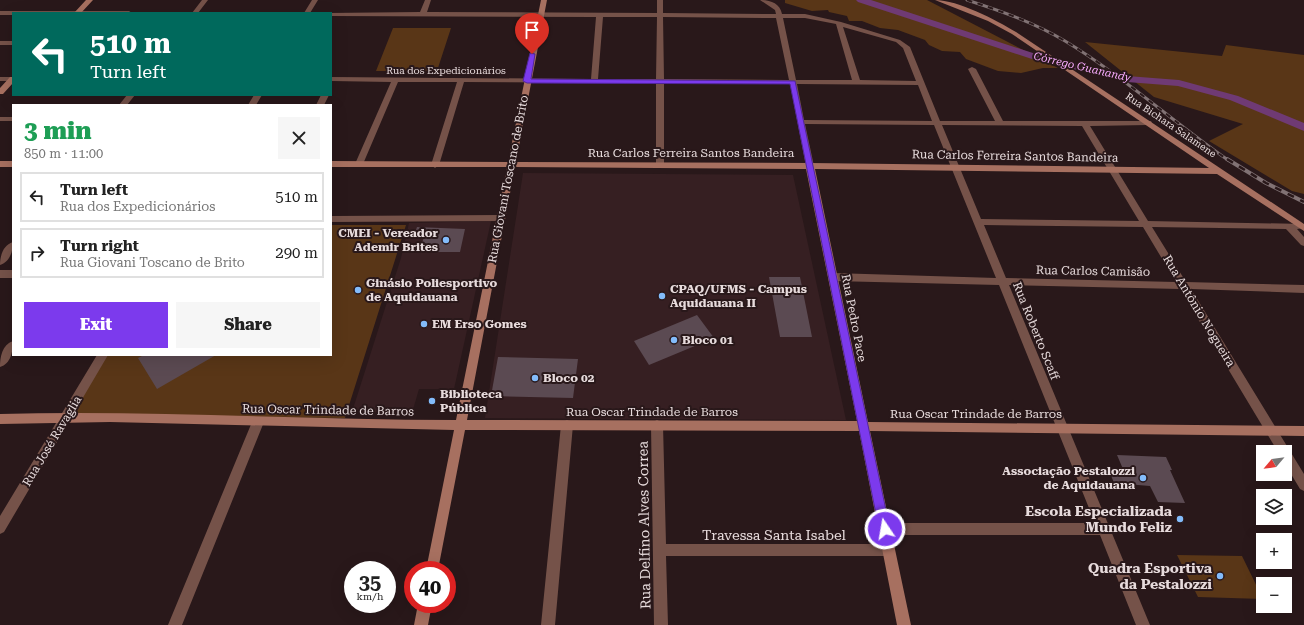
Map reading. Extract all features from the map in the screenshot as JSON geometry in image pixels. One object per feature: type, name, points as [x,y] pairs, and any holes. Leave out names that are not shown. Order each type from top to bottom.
[{"type":"main road","points":[[79,12],[90,0]]},
{"type":"main road","name":"Rua Giovani Toscano de Brito","points":[[434,561],[459,424],[544,0]]},
{"type":"main road","name":"Rua Bichara Salamene","points":[[938,0],[990,20],[1014,33],[1303,227]]},
{"type":"main road","points":[[0,92],[12,80]]},
{"type":"main road","points":[[1,165],[12,164]]},
{"type":"main road","name":"Rua Carlos Ferreira Santos Bandeira","points":[[332,164],[956,167],[1218,171]]},
{"type":"main road","name":"Rua Pedro Pace","points":[[810,166],[904,625]]},
{"type":"main road","name":"Rua Oscar Trindade de Barros","points":[[0,419],[67,416],[258,422],[863,427],[1062,427],[1304,431]]},
{"type":"main road","points":[[421,625],[423,613]]},
{"type":"street","points":[[196,12],[205,0]]},
{"type":"street","points":[[308,12],[315,0]]},
{"type":"street","points":[[423,14],[428,0]]},
{"type":"street","points":[[660,0],[660,165]]},
{"type":"street","points":[[763,0],[778,8],[779,16]]},
{"type":"street","points":[[0,12],[12,12]]},
{"type":"street","points":[[332,14],[805,16],[839,23],[857,83]]},
{"type":"street","points":[[594,81],[600,15]]},
{"type":"street","name":"Rua Pedro Pace","points":[[779,16],[810,166]]},
{"type":"street","name":"Rua Roberto Scaff","points":[[839,23],[898,41],[906,47],[1143,625]]},
{"type":"street","points":[[0,43],[12,43]]},
{"type":"street","points":[[972,69],[1001,124]]},
{"type":"street","points":[[0,79],[12,79]]},
{"type":"street","points":[[359,164],[395,80]]},
{"type":"street","points":[[435,164],[461,80]]},
{"type":"street","name":"Rua dos Expedicionários","points":[[332,81],[461,80],[921,83]]},
{"type":"street","points":[[124,104],[130,96]]},
{"type":"street","points":[[0,119],[12,119]]},
{"type":"street","points":[[801,122],[938,124],[1148,123]]},
{"type":"street","name":"Rua Antônio Nogueira","points":[[1085,124],[1279,445]]},
{"type":"street","points":[[332,219],[501,218]]},
{"type":"street","points":[[978,222],[1146,223],[1303,227]]},
{"type":"street","points":[[1289,226],[1304,243]]},
{"type":"street","points":[[0,262],[12,246]]},
{"type":"street","points":[[0,274],[12,274]]},
{"type":"street","name":"Rua Carlos Camisão","points":[[833,277],[1003,283],[1183,285],[1304,289]]},
{"type":"street","points":[[0,363],[12,345]]},
{"type":"street","name":"Rua José Ravaglia","points":[[0,528],[102,356]]},
{"type":"street","points":[[175,625],[258,422]]},
{"type":"street","points":[[548,625],[567,425]]},
{"type":"street","name":"Rua Delfino Alves Correa","points":[[657,425],[661,625]]},
{"type":"street","name":"Rua Antônio Nogueira","points":[[1292,466],[1304,485]]},
{"type":"street","points":[[885,529],[1104,530]]},
{"type":"street","name":"Travessa Santa Isabel","points":[[660,550],[889,550]]},
{"type":"shaded area","points":[[785,0],[927,0],[1058,68],[1043,68],[1021,73],[998,71],[966,59],[960,52],[942,51],[929,45],[925,40],[898,30],[880,28],[862,21],[849,21],[847,16],[829,12],[828,10],[812,11],[785,3]]},
{"type":"shaded area","points":[[393,28],[451,28],[437,71],[376,71]]},
{"type":"shaded area","points":[[1085,42],[1222,56],[1226,45],[1304,55],[1304,194],[1292,191],[1209,141],[1243,124],[1154,97]]},
{"type":"shaded area","name":"CPAQ/UFMS - Campus Aquidauana II","points":[[523,173],[793,175],[846,420],[485,418]]},
{"type":"shaded area","name":"EM Erso Gomes","points":[[491,221],[454,389],[419,389],[412,413],[352,412],[401,258],[409,223]]},
{"type":"shaded area","name":"Ginásio Poliesportivo de Aquidauana","points":[[332,225],[406,225],[345,418],[67,416],[103,356],[332,356]]},
{"type":"shaded area","name":"Quadra Esportiva da Pestalozzi","points":[[1177,555],[1242,556],[1256,585],[1256,599],[1198,597]]},
{"type":"building","points":[[417,227],[465,229],[460,252],[419,252],[425,234],[415,233]]},
{"type":"building","points":[[769,277],[800,277],[812,337],[780,337]]},
{"type":"building","name":"Bloco 01","points":[[697,315],[714,338],[649,365],[634,341]]},
{"type":"building","points":[[142,356],[214,356],[157,389],[138,358]]},
{"type":"building","name":"Bloco 02","points":[[498,357],[578,359],[573,398],[491,396]]},
{"type":"building","name":"Associação Pestalozzi de Aquidauana","points":[[1117,455],[1166,457],[1172,470],[1170,470],[1185,503],[1158,502],[1150,486],[1114,483],[1108,468],[1123,469]]},
{"type":"waterway","name":"Córrego Guanandy","points":[[861,0],[1036,57],[1127,79],[1179,83],[1234,98],[1304,127]]},
{"type":"railway","points":[[967,0],[1018,18],[1065,41],[1128,84],[1228,160]]},
{"type":"railway","points":[[1227,159],[1266,183],[1304,202]]},
{"type":"place","name":"CMEI - Vereador Ademir Brites","points":[[446,240]]},
{"type":"place","name":"Ginásio Poliesportivo de Aquidauana","points":[[358,290]]},
{"type":"place","name":"CPAQ/UFMS - Campus Aquidauana II","points":[[662,296]]},
{"type":"place","name":"EM Erso Gomes","points":[[424,324]]},
{"type":"place","name":"Bloco 01","points":[[674,340]]},
{"type":"place","name":"Bloco 02","points":[[535,378]]},
{"type":"place","name":"Biblioteca Pública","points":[[432,401]]},
{"type":"place","name":"Associação Pestalozzi de Aquidauana","points":[[1143,478]]},
{"type":"place","name":"Escola Especializada Mundo Feliz","points":[[1180,519]]},
{"type":"place","name":"Quadra Esportiva da Pestalozzi","points":[[1220,576]]},
{"type":"route","points":[[532,54],[527,81],[792,82],[885,529]]}]
